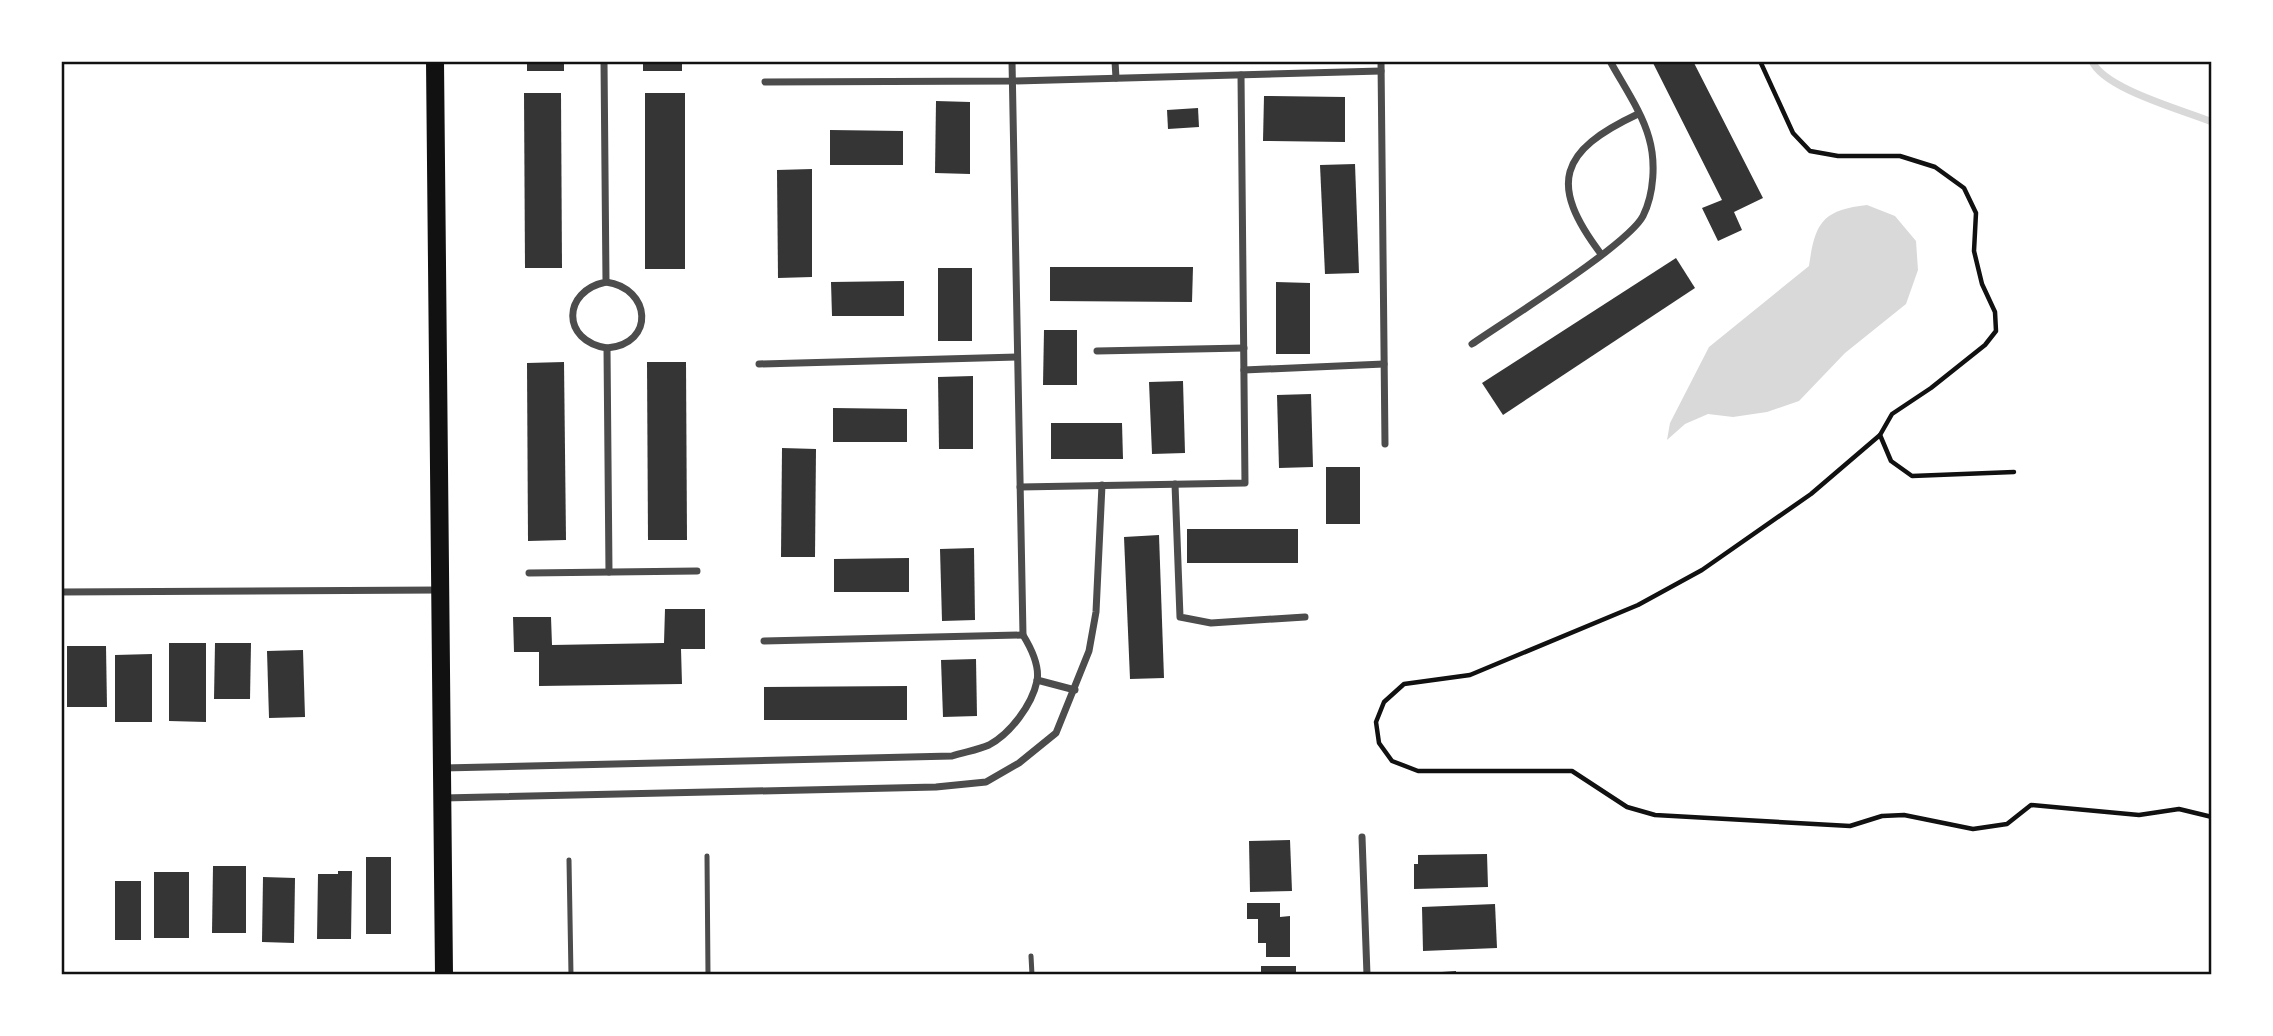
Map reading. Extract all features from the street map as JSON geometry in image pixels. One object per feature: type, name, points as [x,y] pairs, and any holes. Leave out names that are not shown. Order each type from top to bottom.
[{"type":"main road","points":[[435,61],[444,975]]},
{"type":"street","points":[[604,61],[606,282]]},
{"type":"street","points":[[442,768],[952,756],[989,745],[1009,729],[1024,711],[1037,680],[1033,651],[1023,635],[1012,61]]},
{"type":"street","points":[[1115,61],[1116,78]]},
{"type":"street","points":[[1381,61],[1385,444]]},
{"type":"street","points":[[1472,344],[1601,254],[1642,218],[1651,193],[1653,163],[1649,136],[1610,61]]},
{"type":"street","points":[[765,82],[1013,80],[1381,71]]},
{"type":"street","points":[[1020,487],[1245,483],[1241,75]]},
{"type":"street","points":[[1601,254],[1580,226],[1568,197],[1570,168],[1586,143],[1607,128],[1637,114]]},
{"type":"street","points":[[606,282],[629,289],[642,310],[642,322],[631,341],[607,348],[593,345],[583,339],[576,329],[573,317],[575,303],[583,291],[606,282]]},
{"type":"street","points":[[607,348],[609,572]]},
{"type":"street","points":[[1097,351],[1244,348]]},
{"type":"street","points":[[759,364],[1017,357]]},
{"type":"street","points":[[1244,370],[1384,364]]},
{"type":"street","points":[[1175,484],[1181,617],[1211,623],[1305,617]]},
{"type":"street","points":[[443,798],[936,787],[986,782],[1019,763],[1056,733],[1075,690],[1088,651],[1096,612],[1102,485]]},
{"type":"street","points":[[529,573],[696,571]]},
{"type":"street","points":[[61,592],[442,589]]},
{"type":"street","points":[[764,640],[1023,635]]},
{"type":"street","points":[[1037,680],[1075,690]]},
{"type":"street","points":[[1362,837],[1367,975]]},
{"type":"lane","points":[[706,856],[708,975]]},
{"type":"lane","points":[[569,860],[571,975]]},
{"type":"lane","points":[[1031,956],[1032,975]]},
{"type":"path","points":[[1760,61],[1793,133],[1810,151],[1838,156],[1900,156],[1935,167],[1964,188],[1976,212],[1974,251],[1982,284],[1995,312],[1996,331],[1985,345],[1931,388],[1892,414],[1880,435],[1767,527],[1702,570],[1638,605],[1470,675],[1404,684],[1384,702],[1376,722],[1379,743],[1392,761],[1418,771],[1572,771],[1627,807],[1655,815],[1850,826],[1882,816],[1904,815],[1973,830],[2007,824],[2031,805],[2139,815],[2179,809],[2212,817]]},
{"type":"path","points":[[1880,435],[1891,461],[1912,475],[2014,472]]},
{"type":"shaded area","points":[[1867,205],[1895,216],[1916,241],[1918,270],[1906,304],[1845,353],[1799,401],[1767,412],[1733,417],[1708,414],[1685,424],[1667,440],[1670,423],[1709,347],[1809,266],[1814,239],[1823,221],[1840,211]]},
{"type":"building","points":[[527,61],[564,61],[564,71],[527,71]]},
{"type":"building","points":[[643,61],[682,61],[682,71],[643,71]]},
{"type":"building","points":[[1652,61],[1693,61],[1763,198],[1734,212],[1742,230],[1718,241],[1702,208],[1722,200]]},
{"type":"building","points":[[524,93],[561,93],[562,268],[525,268]]},
{"type":"building","points":[[645,93],[685,93],[685,269],[645,269]]},
{"type":"building","points":[[1264,96],[1345,97],[1345,142],[1263,141]]},
{"type":"building","points":[[936,101],[970,102],[970,174],[935,173]]},
{"type":"building","points":[[1198,108],[1199,127],[1168,129],[1167,110]]},
{"type":"building","points":[[830,130],[903,131],[903,165],[830,165]]},
{"type":"building","points":[[1355,164],[1359,273],[1325,274],[1320,165]]},
{"type":"building","points":[[812,169],[812,277],[778,278],[777,170]]},
{"type":"building","points":[[1676,258],[1695,288],[1503,415],[1482,383]]},
{"type":"building","points":[[1050,267],[1193,267],[1192,302],[1050,301]]},
{"type":"building","points":[[938,268],[972,268],[972,341],[938,341]]},
{"type":"building","points":[[904,281],[904,316],[832,316],[831,282]]},
{"type":"building","points":[[1276,282],[1310,283],[1310,354],[1276,354]]},
{"type":"building","points":[[1044,330],[1077,330],[1077,385],[1043,385]]},
{"type":"building","points":[[564,362],[566,540],[528,541],[527,363]]},
{"type":"building","points":[[647,362],[686,362],[687,540],[648,540]]},
{"type":"building","points":[[973,376],[973,449],[939,449],[938,377]]},
{"type":"building","points":[[1183,381],[1185,453],[1152,454],[1149,382]]},
{"type":"building","points":[[1311,394],[1313,467],[1279,468],[1277,395]]},
{"type":"building","points":[[833,408],[907,409],[907,442],[833,442]]},
{"type":"building","points":[[1051,423],[1122,423],[1123,459],[1051,459]]},
{"type":"building","points":[[782,448],[816,449],[815,557],[781,557]]},
{"type":"building","points":[[1326,467],[1360,467],[1360,524],[1326,524]]},
{"type":"building","points":[[1187,529],[1298,529],[1298,563],[1187,563]]},
{"type":"building","points":[[1159,535],[1164,678],[1130,679],[1124,537]]},
{"type":"building","points":[[974,548],[975,620],[942,621],[940,549]]},
{"type":"building","points":[[909,558],[909,592],[834,592],[834,559]]},
{"type":"building","points":[[665,609],[705,609],[705,649],[681,649],[682,684],[539,686],[539,652],[514,652],[513,617],[551,617],[552,645],[664,643]]},
{"type":"building","points":[[169,643],[206,643],[206,722],[169,721]]},
{"type":"building","points":[[215,643],[251,643],[250,699],[214,699]]},
{"type":"building","points":[[67,646],[106,646],[107,707],[67,707]]},
{"type":"building","points":[[303,650],[305,717],[269,718],[267,651]]},
{"type":"building","points":[[152,654],[152,722],[115,722],[115,655]]},
{"type":"building","points":[[976,659],[977,716],[943,717],[941,660]]},
{"type":"building","points":[[907,686],[907,720],[764,720],[764,687]]},
{"type":"building","points":[[1290,840],[1292,891],[1250,892],[1249,841]]},
{"type":"building","points":[[1487,854],[1488,887],[1414,889],[1414,864],[1418,864],[1418,855]]},
{"type":"building","points":[[366,857],[391,857],[391,934],[366,934]]},
{"type":"building","points":[[213,866],[246,866],[246,933],[212,933]]},
{"type":"building","points":[[338,871],[352,871],[351,939],[317,939],[318,874],[338,874]]},
{"type":"building","points":[[154,872],[189,872],[189,938],[154,938]]},
{"type":"building","points":[[263,877],[295,878],[294,943],[262,942]]},
{"type":"building","points":[[115,881],[141,881],[141,940],[115,940]]},
{"type":"building","points":[[1247,903],[1280,903],[1280,917],[1290,916],[1290,957],[1266,957],[1266,943],[1258,943],[1258,919],[1247,919]]},
{"type":"building","points":[[1495,904],[1497,948],[1423,951],[1422,907]]},
{"type":"building","points":[[1261,966],[1296,966],[1296,975],[1261,975]]},
{"type":"building","points":[[1456,971],[1456,975],[1427,975],[1427,973]]},
{"type":"waterway","points":[[2092,61],[2099,71],[2112,81],[2164,105],[2212,122]]}]
